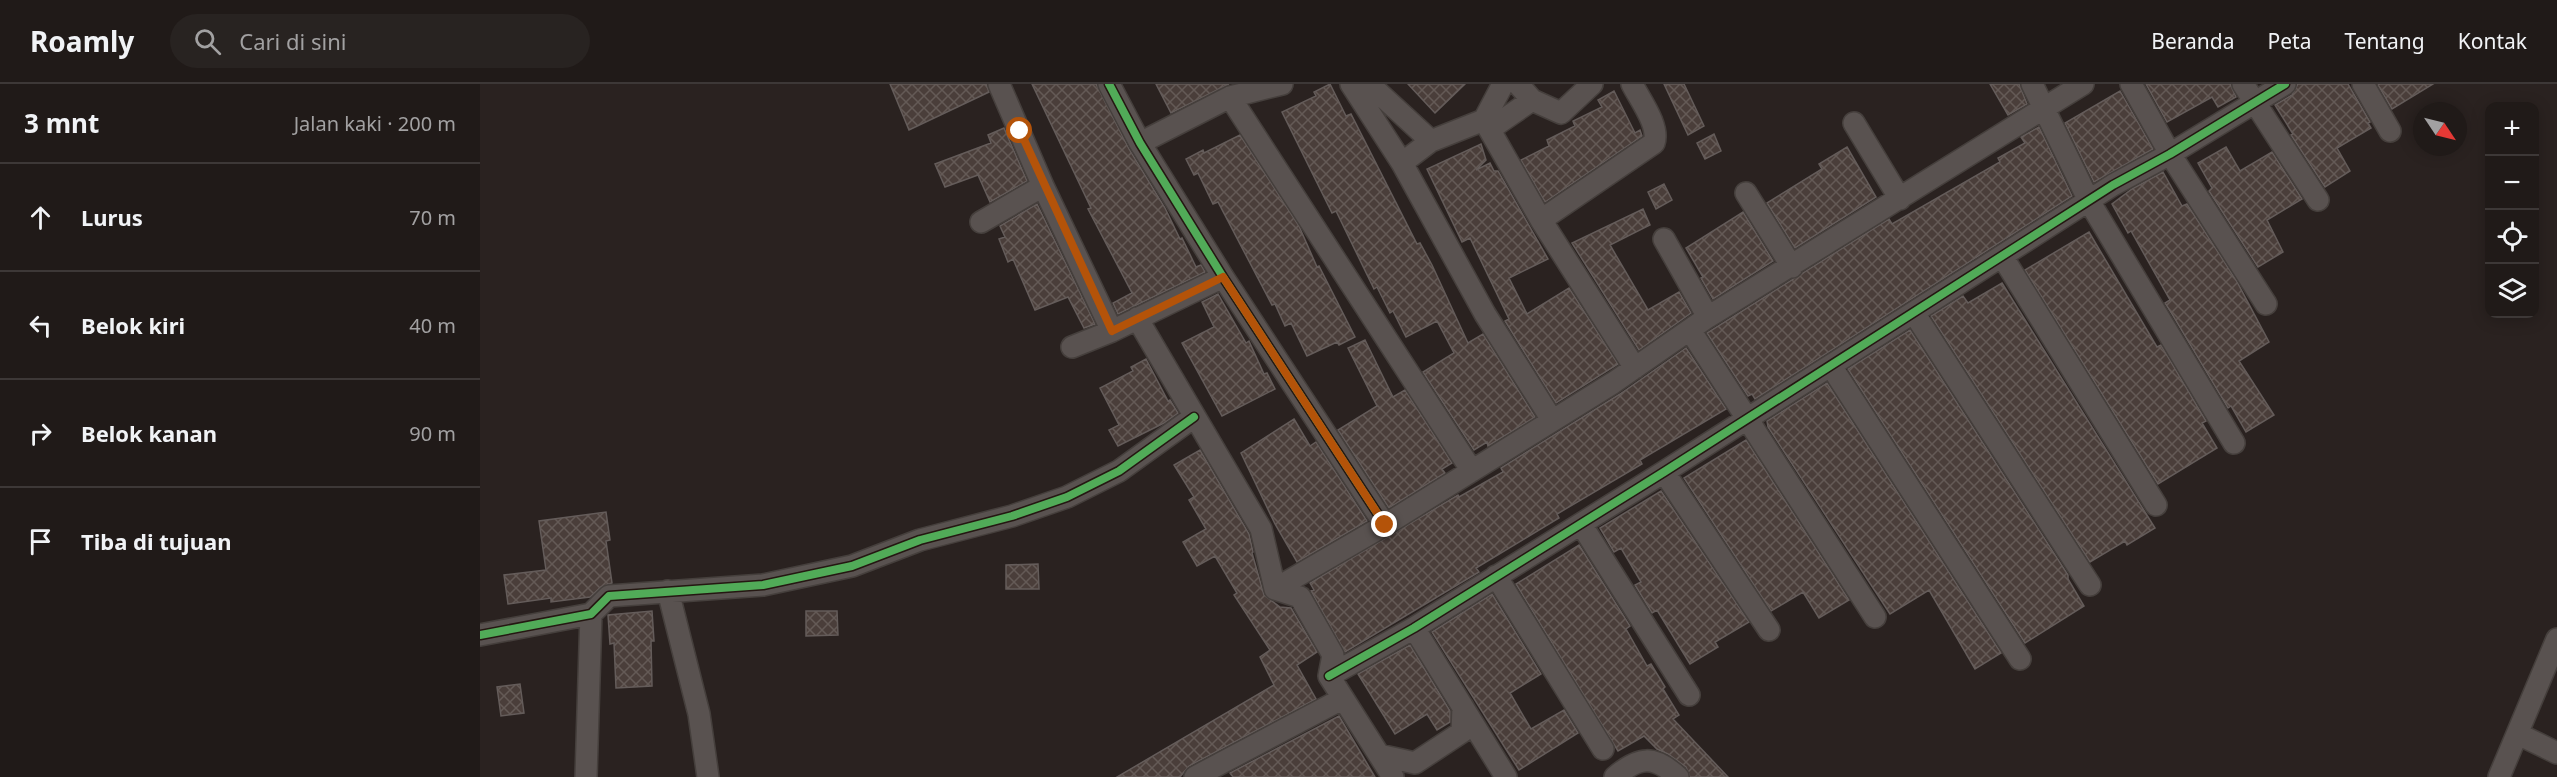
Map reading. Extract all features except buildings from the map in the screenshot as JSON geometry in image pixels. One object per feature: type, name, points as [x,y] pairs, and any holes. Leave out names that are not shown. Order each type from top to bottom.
[{"type":"street","points":[[999,84],[1043,186],[1112,331]]},
{"type":"street","points":[[1109,84],[1140,143],[1223,277],[1385,525]]},
{"type":"street","points":[[1140,143],[1230,97],[1282,84]]},
{"type":"street","points":[[1351,84],[1402,163],[1485,314],[1552,420]]},
{"type":"street","points":[[1369,84],[1431,141]]},
{"type":"street","points":[[1487,124],[1503,84]]},
{"type":"street","points":[[1402,163],[1431,141],[1487,124],[1525,92],[1561,113],[1592,84]]},
{"type":"street","points":[[1541,220],[1654,143],[1656,136],[1654,127],[1632,84]]},
{"type":"street","points":[[2032,84],[2089,201],[2234,443]]},
{"type":"street","points":[[1275,589],[1472,471],[1635,368],[1708,317],[1792,267],[2083,84]]},
{"type":"street","points":[[2131,84],[2170,154],[2266,304]]},
{"type":"street","points":[[2243,84],[2318,200]]},
{"type":"street","points":[[1329,676],[1414,628],[1748,419],[2089,201],[2285,84]]},
{"type":"street","points":[[2363,84],[2390,131]]},
{"type":"street","points":[[1230,97],[1472,471]]},
{"type":"street","points":[[1854,123],[1900,199]]},
{"type":"street","points":[[1487,124],[1541,220],[1635,368]]},
{"type":"street","points":[[981,222],[1043,186]]},
{"type":"street","points":[[1746,193],[1792,267]]},
{"type":"street","points":[[1664,239],[1708,317]]},
{"type":"street","points":[[2002,256],[2156,505]]},
{"type":"street","points":[[1072,347],[1112,331],[1223,277]]},
{"type":"street","points":[[1914,313],[2090,585]]},
{"type":"street","points":[[1137,318],[1261,529],[1275,589]]},
{"type":"street","points":[[1690,330],[1875,617]]},
{"type":"street","points":[[1831,366],[2020,659]]},
{"type":"street","points":[[480,635],[591,614],[609,596],[763,585],[852,567],[920,540],[1012,516],[1067,497],[1119,471],[1194,417]]},
{"type":"street","points":[[1664,472],[1769,630]]},
{"type":"street","points":[[1581,524],[1689,695]]},
{"type":"street","points":[[1496,576],[1603,749]]},
{"type":"street","points":[[1275,589],[1300,597],[1333,655],[1329,676],[1393,777]]},
{"type":"street","points":[[668,591],[699,714],[708,777]]},
{"type":"street","points":[[586,777],[591,614]]},
{"type":"street","points":[[1414,628],[1506,777]]},
{"type":"street","points":[[2499,777],[2557,639]]},
{"type":"street","points":[[1195,777],[1342,699]]},
{"type":"street","points":[[1379,755],[1415,763],[1462,732],[1463,707]]},
{"type":"street","points":[[2518,734],[2557,753]]},
{"type":"street","points":[[1615,777],[1636,763],[1648,760],[1664,765],[1678,777]]},
{"type":"cycle path","points":[[1109,84],[1140,143],[1223,277],[1385,525]]},
{"type":"cycle path","points":[[1329,676],[1414,628],[1664,472],[2113,185],[2170,154],[2285,84]]},
{"type":"cycle path","points":[[480,635],[591,614],[609,596],[763,585],[852,566],[920,540],[1012,516],[1067,497],[1119,471],[1194,417]]},
{"type":"route","points":[[1020,131],[1043,186],[1112,331],[1223,277],[1385,525]]}]
